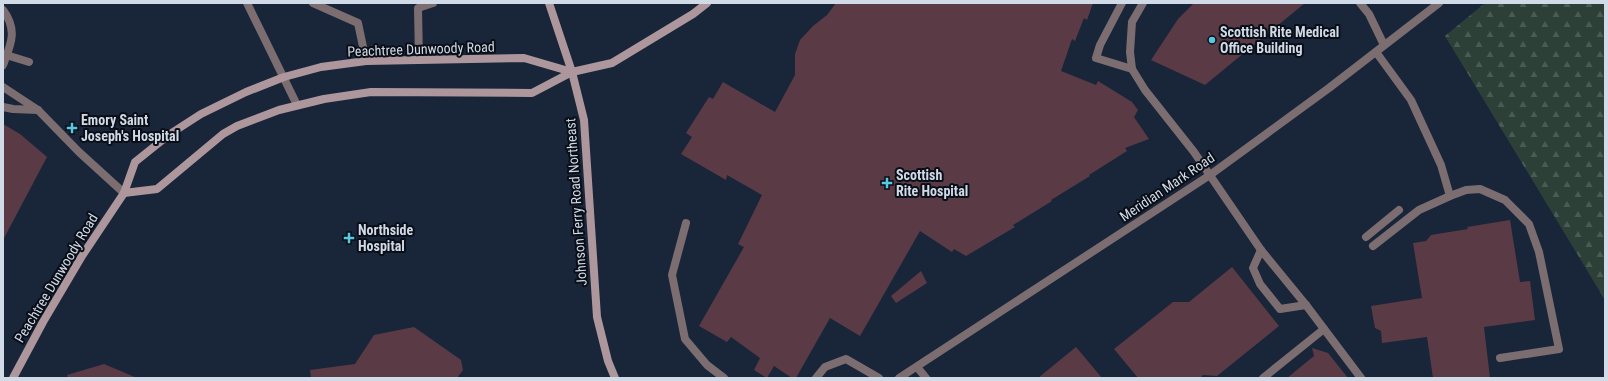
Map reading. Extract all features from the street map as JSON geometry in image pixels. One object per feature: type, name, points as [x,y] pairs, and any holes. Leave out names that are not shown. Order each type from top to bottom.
[{"type":"main road","name":"Johnson Ferry Road Northeast","points":[[549,3],[572,72],[584,120],[597,317],[614,378]]},
{"type":"main road","name":"Peachtree Dunwoody Road","points":[[124,193],[157,189],[223,134],[255,118],[297,105],[324,99],[371,92],[532,93],[572,72],[612,63],[693,14],[708,3]]},
{"type":"main road","name":"Peachtree Dunwoody Road","points":[[13,378],[43,322],[82,256],[124,193],[135,162],[170,134],[208,111],[246,92],[284,77],[321,67],[366,61],[524,58],[572,72]]},
{"type":"street","points":[[247,3],[297,105]]},
{"type":"street","points":[[313,3],[358,23],[366,61]]},
{"type":"street","points":[[419,60],[418,8],[433,3]]},
{"type":"street","points":[[1122,3],[1100,45],[1096,58],[1132,69]]},
{"type":"street","points":[[1143,3],[1132,22],[1130,52],[1132,69],[1145,90],[1210,175],[1261,250],[1306,305],[1361,378]]},
{"type":"street","points":[[1360,3],[1369,14],[1384,45]]},
{"type":"street","name":"Meridian Mark Road","points":[[899,378],[1210,175],[1376,52],[1439,3]]},
{"type":"street","points":[[3,10],[7,15],[12,31],[12,43],[5,55],[3,65]]},
{"type":"street","points":[[1376,52],[1411,100],[1441,165],[1450,196]]},
{"type":"street","points":[[5,55],[29,62]]},
{"type":"street","points":[[3,87],[38,110],[79,152],[124,193]]},
{"type":"street","points":[[3,107],[38,110]]},
{"type":"street","points":[[1373,246],[1419,210],[1466,190],[1480,190],[1505,200],[1529,224],[1540,252],[1559,350],[1500,358]]},
{"type":"street","points":[[1366,238],[1399,210]]},
{"type":"street","points":[[686,223],[672,275],[685,339],[707,365],[724,378]]},
{"type":"street","points":[[1261,250],[1252,268],[1260,284],[1280,308],[1306,305]]},
{"type":"street","points":[[1263,378],[1324,329]]},
{"type":"street","points":[[816,378],[825,366],[846,359],[879,378]]},
{"type":"street","points":[[917,367],[926,378]]},
{"type":"green space","points":[[1485,3],[1605,3],[1605,300],[1445,36]]},
{"type":"building","points":[[836,3],[1093,3],[1087,20],[1084,18],[1075,41],[1072,39],[1061,71],[1096,85],[1098,81],[1132,102],[1138,110],[1134,117],[1149,139],[1125,148],[1127,151],[1013,225],[1015,227],[966,256],[954,249],[952,252],[920,231],[860,336],[830,318],[796,378],[792,378],[774,366],[767,378],[754,370],[760,358],[731,337],[727,342],[699,326],[744,247],[738,244],[762,195],[727,175],[726,180],[681,154],[692,137],[686,133],[709,97],[713,99],[723,82],[775,112],[795,75],[795,54],[800,40],[813,26],[827,15]]},
{"type":"building","name":"Scottish Rite Medical Office Building","points":[[1194,3],[1305,3],[1205,85],[1151,60],[1178,19]]},
{"type":"building","points":[[3,124],[20,134],[47,157],[3,240]]},
{"type":"building","points":[[1510,220],[1520,282],[1530,281],[1535,320],[1484,327],[1490,378],[1433,378],[1427,337],[1382,343],[1381,331],[1375,328],[1371,306],[1422,298],[1413,243],[1426,241],[1431,235]]},
{"type":"building","points":[[1232,267],[1279,326],[1217,376],[1203,375],[1200,378],[1138,378],[1114,349],[1173,302],[1189,302]]},
{"type":"building","points":[[921,271],[927,283],[896,303],[891,296]]},
{"type":"building","points":[[414,327],[461,360],[463,370],[457,378],[311,378],[310,370],[355,364],[374,335]]},
{"type":"building","points":[[1076,347],[1102,378],[1038,378]]},
{"type":"building","points":[[1312,348],[1328,353],[1348,378],[1287,378],[1314,356]]},
{"type":"building","points":[[104,364],[137,378],[68,378],[67,375]]},
{"type":"place","name":"Scottish Rite Medical Office Building","points":[[1212,40]]},
{"type":"place","name":"Emory Saint Joseph's Hospital","points":[[72,128]]},
{"type":"place","name":"Scottish Rite Hospital","points":[[887,183]]},
{"type":"place","name":"Northside Hospital","points":[[349,238]]}]
